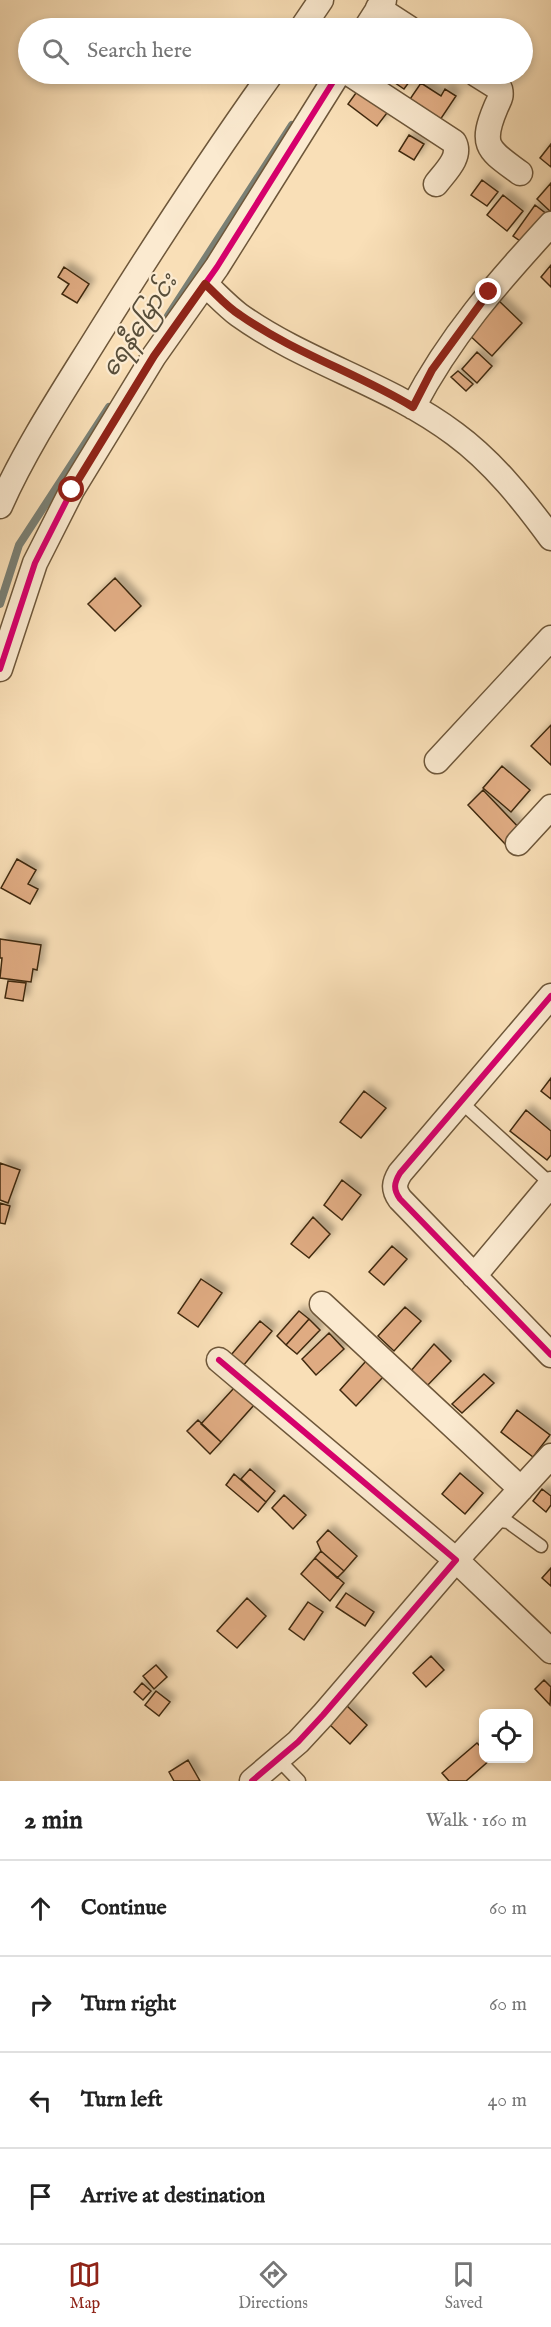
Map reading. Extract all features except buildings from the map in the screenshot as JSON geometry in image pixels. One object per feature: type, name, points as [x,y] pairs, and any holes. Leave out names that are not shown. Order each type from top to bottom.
[{"type":"street","points":[[309,18],[321,0]]},
{"type":"street","points":[[372,18],[381,4],[397,18]]},
{"type":"street","points":[[0,506],[67,386],[147,258],[208,163],[264,84]]},
{"type":"street","points":[[0,669],[35,563],[72,490],[154,356],[205,284],[332,84]]},
{"type":"street","points":[[365,84],[454,142],[457,155],[436,184]]},
{"type":"street","points":[[492,84],[500,89],[501,96],[489,123],[487,144],[493,154],[520,173]]},
{"type":"street","points":[[413,407],[432,370],[489,292],[551,224]]},
{"type":"street","points":[[205,284],[239,315],[312,357],[390,393],[456,434],[506,482],[551,538]]},
{"type":"street","points":[[437,761],[551,638]]},
{"type":"street","points":[[518,843],[551,807]]},
{"type":"street","points":[[551,996],[400,1173],[395,1182],[394,1191],[551,1355]]},
{"type":"street","points":[[474,1276],[551,1184]]},
{"type":"street","points":[[322,1304],[521,1489]]},
{"type":"street","points":[[219,1360],[456,1560],[551,1651]]},
{"type":"street","points":[[252,1781],[298,1742],[323,1715],[456,1560],[551,1456]]},
{"type":"lane","points":[[461,1102],[551,1184]]},
{"type":"lane","points":[[493,1520],[508,1522],[541,1546]]},
{"type":"lane","points":[[278,1759],[299,1781]]},
{"type":"waterway","name":"ရေနီမြောင်း","points":[[168,316],[292,125]]},
{"type":"waterway","name":"ရေနီမြောင်း","points":[[0,604],[19,545],[109,407]]},
{"type":"cycle path","points":[[0,669],[35,563],[72,490],[154,356],[217,267],[332,84]]},
{"type":"cycle path","points":[[551,996],[400,1173],[395,1186],[400,1199],[551,1355]]},
{"type":"cycle path","points":[[219,1360],[456,1560],[323,1715],[298,1742],[252,1781]]},
{"type":"route","points":[[72,490],[154,356],[205,284],[239,315],[276,337],[312,357],[390,393],[413,407],[432,370],[489,292]]}]
